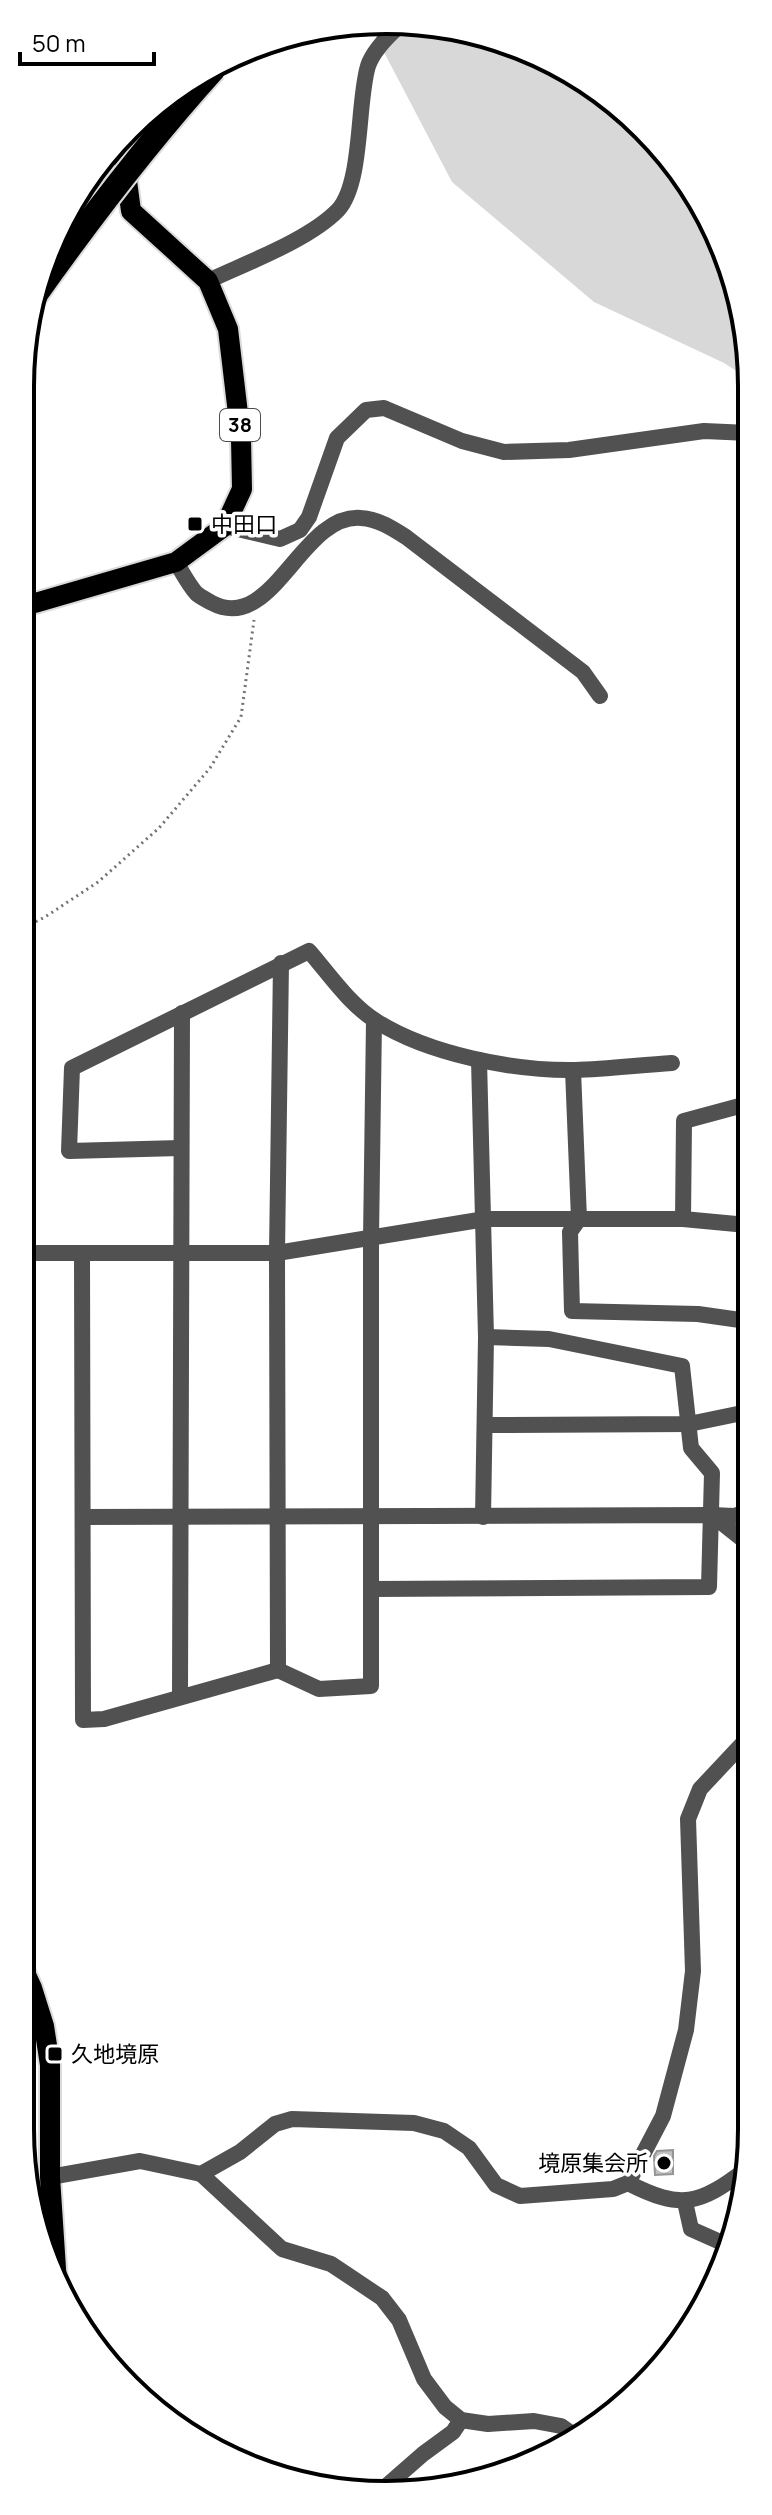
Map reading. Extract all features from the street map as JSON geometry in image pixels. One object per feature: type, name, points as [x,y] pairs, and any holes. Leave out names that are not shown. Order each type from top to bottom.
[{"type":"highway","points":[[55,268],[92,216],[194,91]]},
{"type":"main road","name":"38","points":[[34,603],[176,562],[225,526],[242,489],[241,439],[228,329],[208,281],[131,211],[123,152]]},
{"type":"main road","points":[[34,1994],[44,2026],[50,2065],[50,2177],[55,2246]]},
{"type":"street","points":[[208,281],[309,232],[339,209],[350,188],[369,64],[390,34]]},
{"type":"street","points":[[225,526],[280,539],[300,530],[309,517],[337,438],[366,410],[384,408],[462,441],[504,452],[569,450],[704,431],[738,433]]},
{"type":"street","points":[[176,562],[198,595],[224,609],[250,605],[273,586],[319,535],[338,522],[359,517],[382,522],[583,672],[600,696]]},
{"type":"street","points":[[180,1148],[69,1151],[72,1068],[309,951],[374,1020],[417,1042],[479,1060],[573,1070],[672,1063]]},
{"type":"street","points":[[278,1670],[277,1253],[281,963]]},
{"type":"street","points":[[180,1697],[182,1013]]},
{"type":"street","points":[[82,1255],[83,1720],[104,1719],[278,1670],[319,1689],[371,1686],[374,1020]]},
{"type":"street","points":[[479,1060],[485,1219],[483,1517]]},
{"type":"street","points":[[573,1070],[579,1219],[570,1232],[572,1311],[698,1314],[738,1320]]},
{"type":"street","points":[[683,1219],[684,1121],[738,1106]]},
{"type":"street","points":[[34,1253],[277,1253],[485,1219],[683,1219],[738,1224]]},
{"type":"street","points":[[371,1589],[709,1587],[712,1473],[691,1448],[682,1366],[549,1339],[486,1337]]},
{"type":"street","points":[[485,1425],[689,1424],[738,1414]]},
{"type":"street","points":[[712,1515],[738,1536]]},
{"type":"street","points":[[83,1517],[738,1515]]},
{"type":"street","points":[[201,2174],[240,2152],[275,2124],[292,2119],[414,2123],[444,2131],[469,2148],[496,2185],[520,2196],[613,2189],[628,2183],[663,2116],[686,2030],[693,1971],[688,1819],[700,1789],[738,1749]]},
{"type":"street","points":[[50,2177],[140,2161],[201,2174],[282,2249],[331,2264],[382,2298],[399,2320],[424,2379],[445,2407],[461,2420],[488,2424],[534,2421],[561,2426],[568,2431]]},
{"type":"street","points":[[628,2183],[656,2197],[685,2202],[716,2192],[734,2178]]},
{"type":"street","points":[[685,2202],[691,2229],[719,2242]]},
{"type":"street","points":[[392,2481],[453,2432],[461,2420]]},
{"type":"path","points":[[34,921],[98,882],[159,828],[210,768],[241,717],[255,622],[250,605]]},
{"type":"shaded area","points":[[375,35],[432,37],[499,53],[562,81],[618,121],[651,154],[679,190],[702,230],[726,295],[737,372],[594,302],[452,182]]},
{"type":"building","name":"境原集会所","points":[[673,2150],[673,2174],[655,2175],[654,2156],[657,2151]]},
{"type":"place","name":"中田口","points":[[195,524]]},
{"type":"place","name":"久地境原","points":[[55,2054]]},
{"type":"place","name":"境原集会所","points":[[664,2163]]}]
